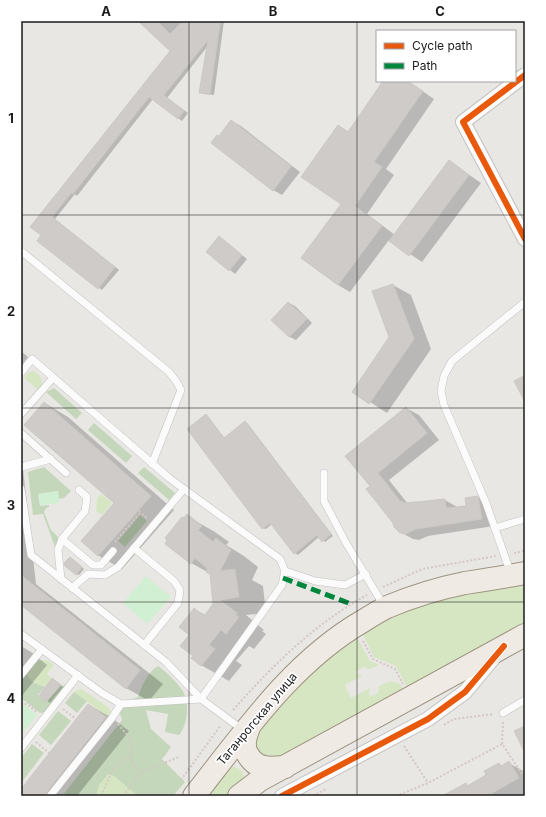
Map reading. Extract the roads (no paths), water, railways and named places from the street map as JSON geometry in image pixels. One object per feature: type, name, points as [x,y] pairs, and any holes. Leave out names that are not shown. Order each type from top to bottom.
[{"type":"main road","name":"Таганрогская улица","points":[[194,796],[272,698],[308,661],[331,642],[350,617],[385,608],[464,583],[518,574]]},
{"type":"main road","points":[[238,796],[260,780],[525,635]]},
{"type":"main road","points":[[247,729],[245,744],[251,760],[262,767],[285,767]]},
{"type":"main road","points":[[212,772],[230,763],[241,766],[244,770],[246,778],[238,796]]},
{"type":"street","points":[[516,82],[525,75]]},
{"type":"street","points":[[516,82],[463,122],[525,239]]},
{"type":"street","points":[[282,796],[428,719],[465,692],[504,646]]},
{"type":"lane","points":[[21,251],[163,367],[176,381],[181,390],[152,464]]},
{"type":"lane","points":[[518,574],[495,528],[486,503],[444,405],[441,391],[444,376],[452,361],[525,302]]},
{"type":"lane","points":[[21,373],[32,360],[152,464],[280,559],[285,571],[282,585],[201,699]]},
{"type":"lane","points":[[21,414],[53,378]]},
{"type":"lane","points":[[21,433],[66,473]]},
{"type":"lane","points":[[21,467],[51,459]]},
{"type":"lane","points":[[324,473],[324,501],[346,543],[366,574],[385,608]]},
{"type":"lane","points":[[21,489],[30,555],[166,662],[201,699],[247,729]]},
{"type":"lane","points":[[72,588],[88,574],[105,575],[118,567],[184,489]]},
{"type":"lane","points":[[61,579],[58,550],[62,539],[85,511],[87,497],[79,490]]},
{"type":"lane","points":[[495,528],[525,519]]},
{"type":"lane","points":[[62,539],[93,565],[101,564],[113,548]]},
{"type":"lane","points":[[134,548],[174,581],[180,590],[178,603],[144,645]]},
{"type":"lane","points":[[285,571],[315,581],[345,585],[366,574]]},
{"type":"lane","points":[[21,634],[102,693],[121,704],[201,699]]},
{"type":"lane","points":[[21,675],[42,649]]},
{"type":"lane","points":[[21,748],[55,707],[78,675]]},
{"type":"lane","points":[[503,713],[525,700]]},
{"type":"lane","points":[[50,796],[112,718],[121,704]]}]
